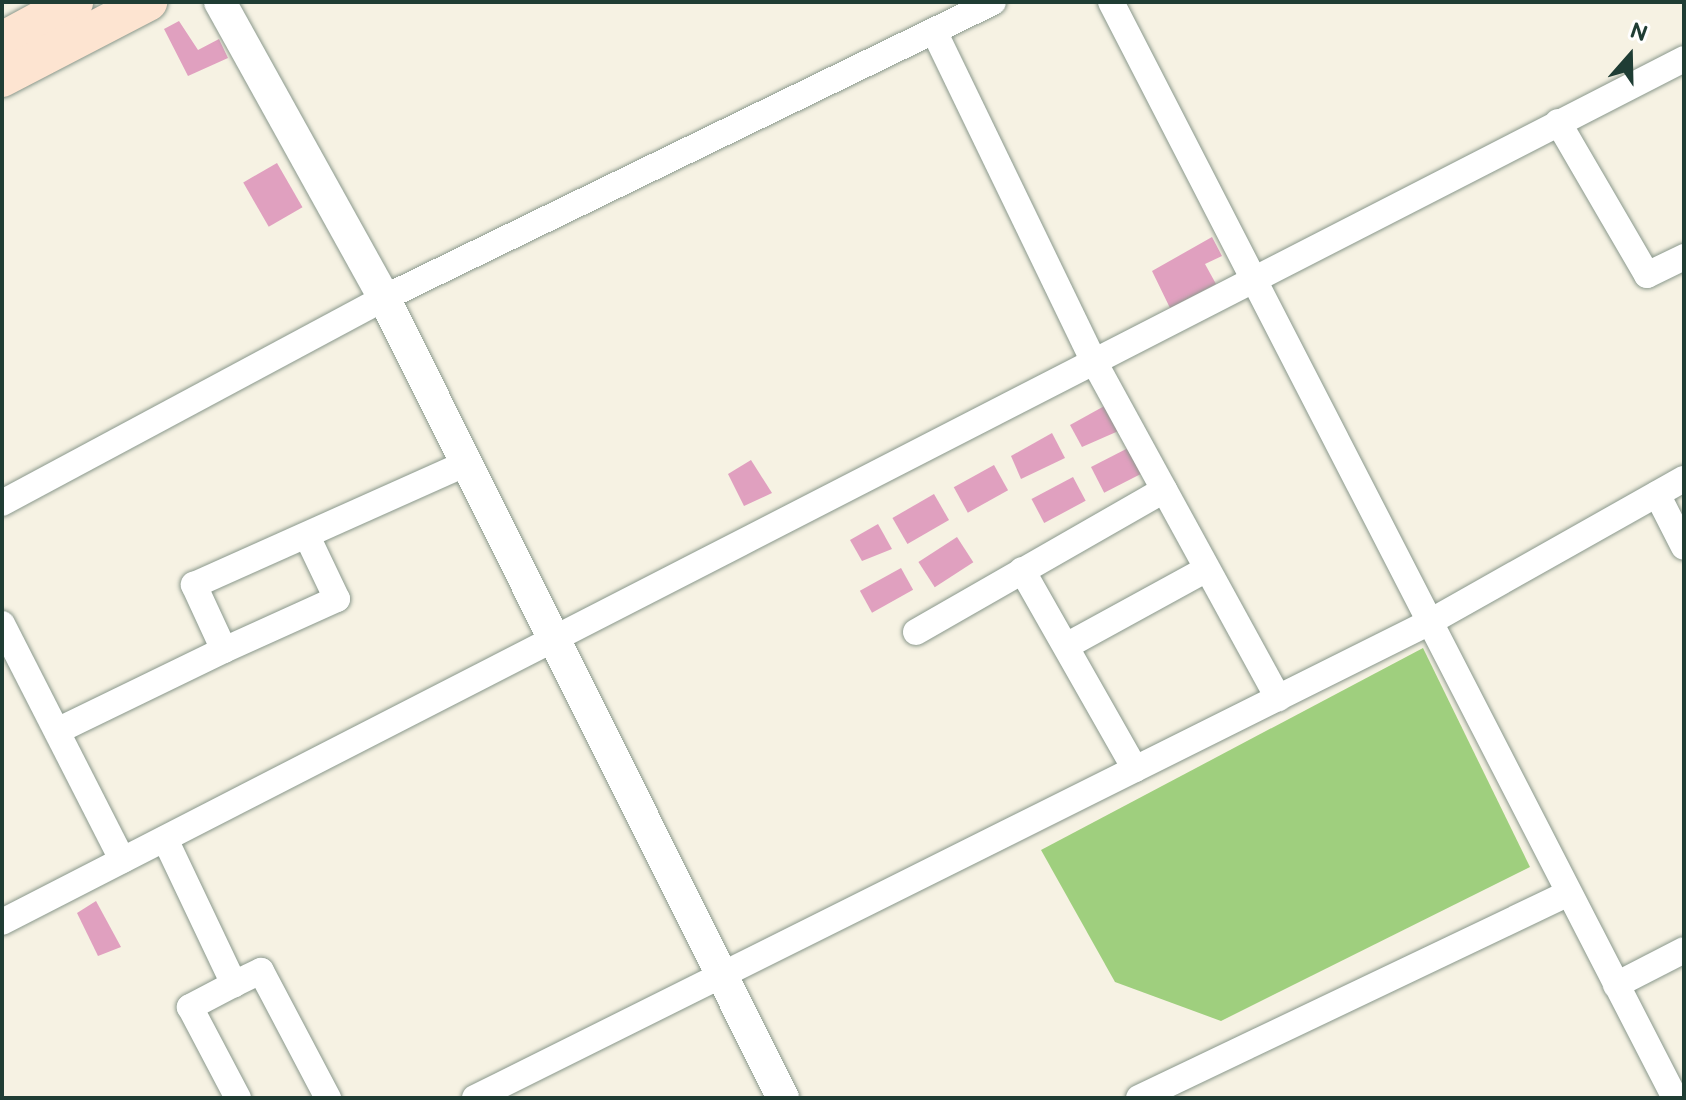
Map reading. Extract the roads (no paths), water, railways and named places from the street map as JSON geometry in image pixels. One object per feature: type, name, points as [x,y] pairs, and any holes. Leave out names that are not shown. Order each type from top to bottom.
[{"type":"main road","points":[[2,41],[74,2]]},
{"type":"main road","points":[[2,78],[148,2]]},
{"type":"street","points":[[220,2],[384,298],[464,464],[783,1098]]},
{"type":"street","points":[[2,503],[384,298],[993,2]]},
{"type":"street","points":[[1111,2],[1249,277],[1675,1098]]},
{"type":"street","points":[[934,31],[1092,358],[1278,698]]},
{"type":"street","points":[[2,922],[1249,277],[1684,59]]},
{"type":"street","points":[[1558,122],[1647,275],[1684,257]]},
{"type":"street","points":[[224,650],[194,585],[464,464]]},
{"type":"street","points":[[475,1098],[724,980],[1428,623],[1684,479]]},
{"type":"street","points":[[916,632],[1164,490]]},
{"type":"street","points":[[1657,494],[1684,547]]},
{"type":"street","points":[[57,731],[337,599],[307,536]]},
{"type":"street","points":[[1068,645],[1207,569]]},
{"type":"street","points":[[1022,570],[1068,645],[1135,769]]},
{"type":"street","points":[[2,624],[10,661],[57,731],[122,860]]},
{"type":"street","points":[[165,839],[234,984]]},
{"type":"street","points":[[1139,1098],[1568,893]]},
{"type":"street","points":[[1616,985],[1684,950]]},
{"type":"street","points":[[238,1098],[190,1007],[261,971],[328,1098]]}]
